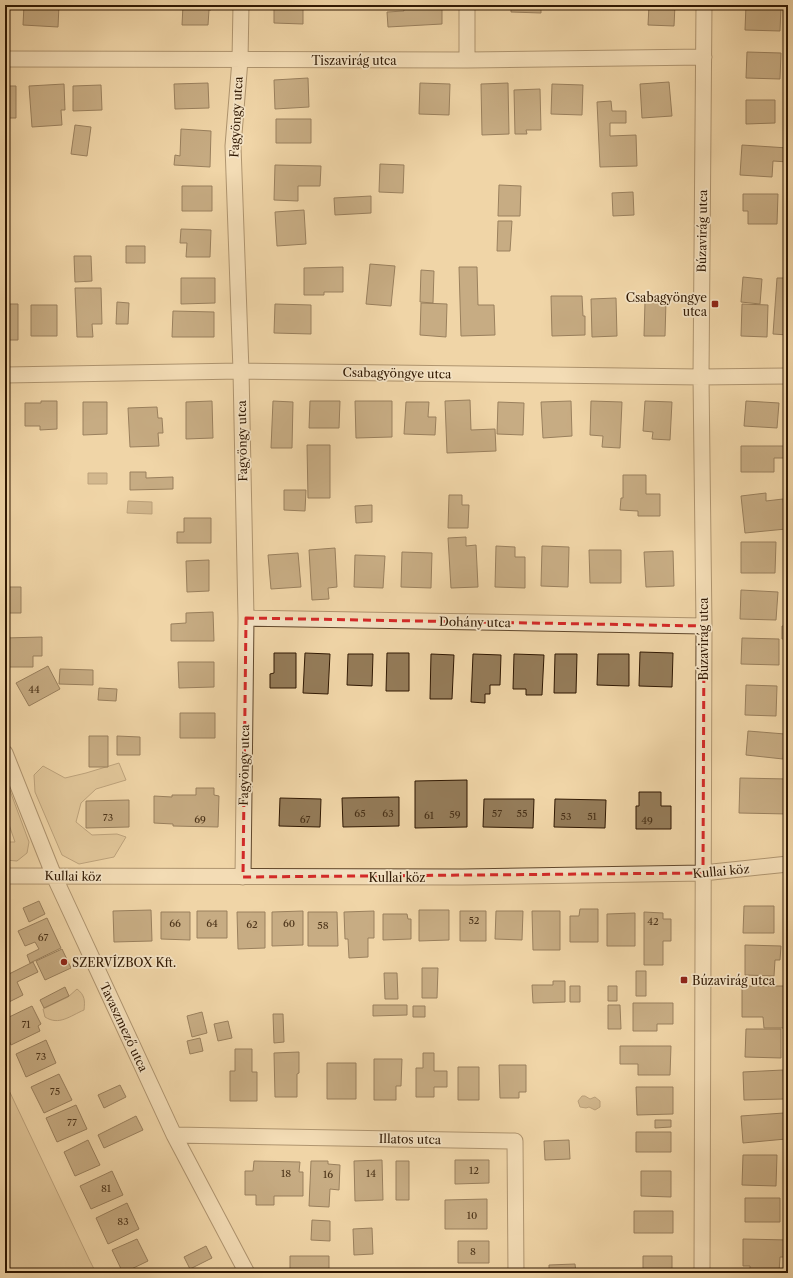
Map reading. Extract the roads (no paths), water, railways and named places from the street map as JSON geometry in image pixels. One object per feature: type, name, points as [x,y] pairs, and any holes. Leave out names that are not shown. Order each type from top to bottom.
[{"type":"street","name":"Fagyöngy utca","points":[[241,5],[240,60],[233,146],[241,371],[246,618],[243,877]]},
{"type":"street","points":[[467,5],[467,60]]},
{"type":"street","name":"Búzavirág utca","points":[[702,1273],[704,626],[700,377],[704,5]]},
{"type":"street","name":"Tiszavirág utca","points":[[5,59],[467,60],[704,57]]},
{"type":"street","name":"Csabagyöngye utca","points":[[5,375],[241,371],[700,377],[788,376]]},
{"type":"street","name":"Dohány utca","points":[[246,618],[704,626]]},
{"type":"street","name":"Tavaszmező utca","points":[[5,753],[54,876],[174,1135],[247,1273]]},
{"type":"street","name":"Kullai köz","points":[[5,876],[462,877],[703,873],[788,864]]},
{"type":"street","name":"Illatos utca","points":[[174,1135],[514,1141],[516,1273]]},
{"type":"place","name":"Csabagyöngye utca","points":[[715,304]]},
{"type":"place","name":"SZERVÍZBOX Kft.","points":[[64,962]]},
{"type":"place","name":"Búzavirág utca","points":[[684,980]]}]
